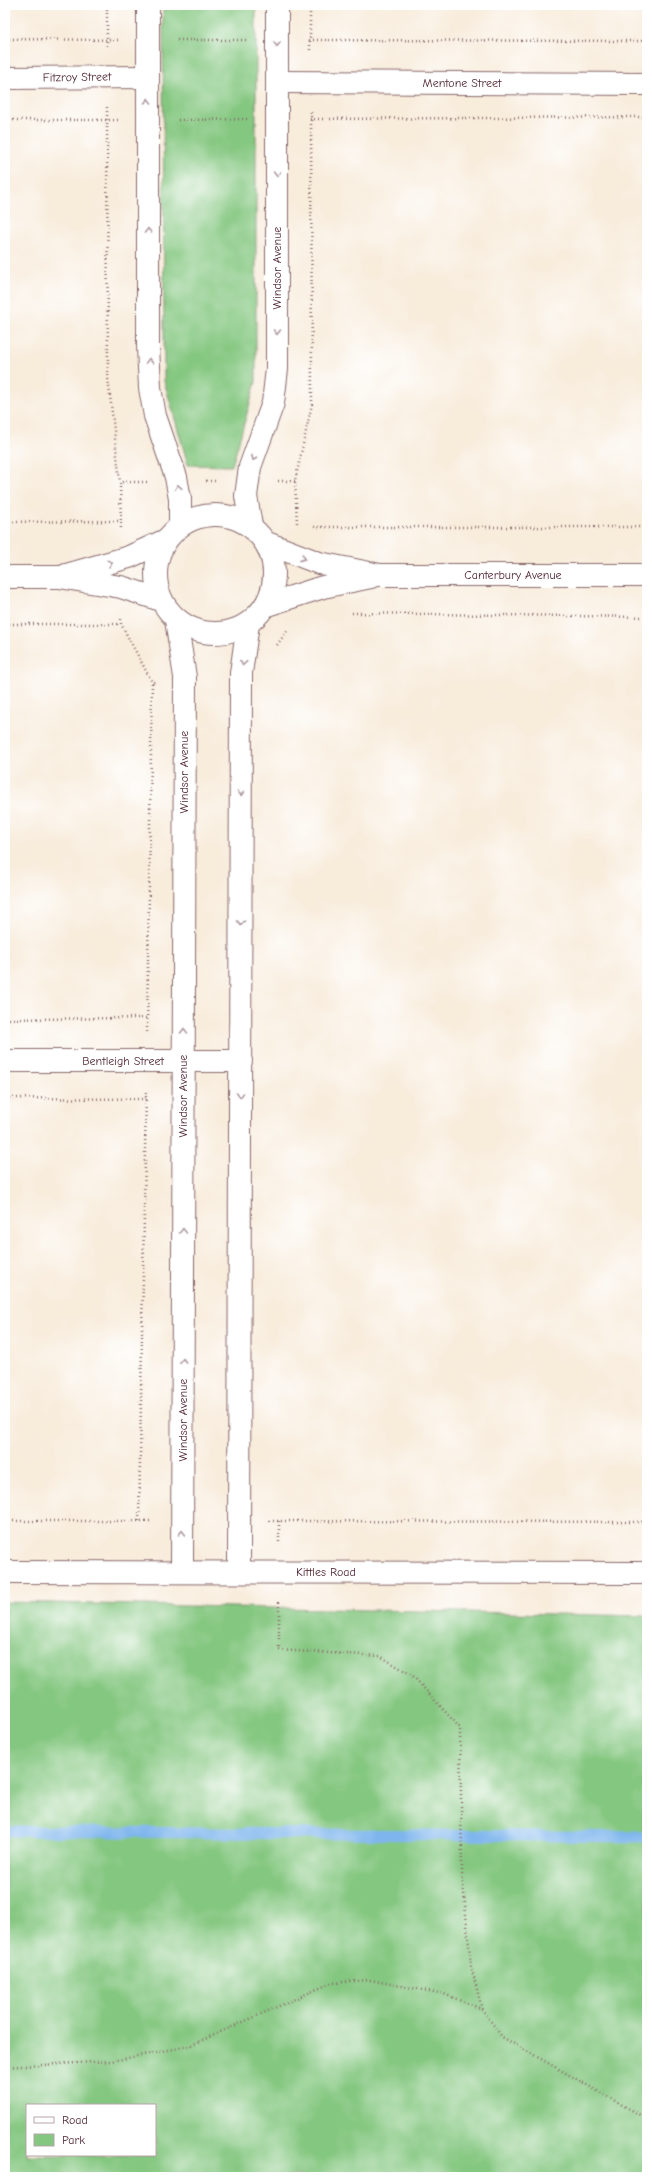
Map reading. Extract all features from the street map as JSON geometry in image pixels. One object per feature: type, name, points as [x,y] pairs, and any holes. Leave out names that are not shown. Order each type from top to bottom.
[{"type":"street","points":[[59,577],[121,560],[173,533],[199,516],[219,514],[240,519],[250,526],[267,543],[274,563],[274,584],[267,605],[248,624],[229,633],[208,634],[188,628],[176,620],[161,600],[155,579],[157,559],[173,533],[180,499],[155,416],[150,388],[148,5]]},
{"type":"street","name":"Windsor Avenue","points":[[250,526],[246,496],[250,467],[274,403],[277,368],[277,5]]},
{"type":"street","name":"Fitzroy Street","points":[[5,78],[148,77]]},
{"type":"street","name":"Mentone Street","points":[[277,82],[647,84]]},
{"type":"street","name":"Canterbury Avenue","points":[[267,543],[319,563],[380,575],[647,575]]},
{"type":"street","name":"Canterbury Avenue","points":[[267,605],[300,594],[380,575]]},
{"type":"street","points":[[5,577],[59,577],[121,587],[161,600]]},
{"type":"street","name":"Windsor Avenue","points":[[176,620],[185,677],[182,1572]]},
{"type":"street","points":[[239,1572],[242,669],[248,624]]},
{"type":"street","name":"Bentleigh Street","points":[[5,1061],[240,1061]]},
{"type":"street","name":"Kittles Road","points":[[5,1572],[647,1573]]},
{"type":"path","points":[[107,5],[108,378],[120,482],[121,560]]},
{"type":"path","points":[[298,556],[295,481],[312,404],[310,5]]},
{"type":"path","points":[[5,39],[647,41]]},
{"type":"path","points":[[5,120],[647,117]]},
{"type":"path","points":[[120,482],[295,481]]},
{"type":"path","points":[[5,522],[121,521]]},
{"type":"path","points":[[297,527],[647,527]]},
{"type":"path","points":[[121,587],[121,624],[152,682],[140,1521]]},
{"type":"path","points":[[242,669],[261,666],[300,613],[300,594]]},
{"type":"path","points":[[348,613],[647,617]]},
{"type":"path","points":[[5,624],[121,624]]},
{"type":"path","points":[[152,682],[185,677]]},
{"type":"path","points":[[5,1019],[147,1018]]},
{"type":"path","points":[[5,1098],[146,1099]]},
{"type":"path","points":[[5,1521],[182,1521]]},
{"type":"path","points":[[239,1521],[647,1522]]},
{"type":"path","points":[[279,1521],[279,1650],[380,1656],[412,1675],[460,1728],[462,1873],[472,1966],[482,2009],[502,2037],[633,2112],[647,2116]]},
{"type":"path","points":[[5,2067],[112,2061],[189,2046],[331,1983],[378,1982],[444,1994],[482,2009]]},
{"type":"green space","points":[[163,5],[256,5],[256,382],[232,466],[188,465],[164,381]]},
{"type":"green space","points":[[5,1602],[647,1616],[647,2177],[5,2177]]},
{"type":"waterway","points":[[5,1831],[647,1837]]}]
